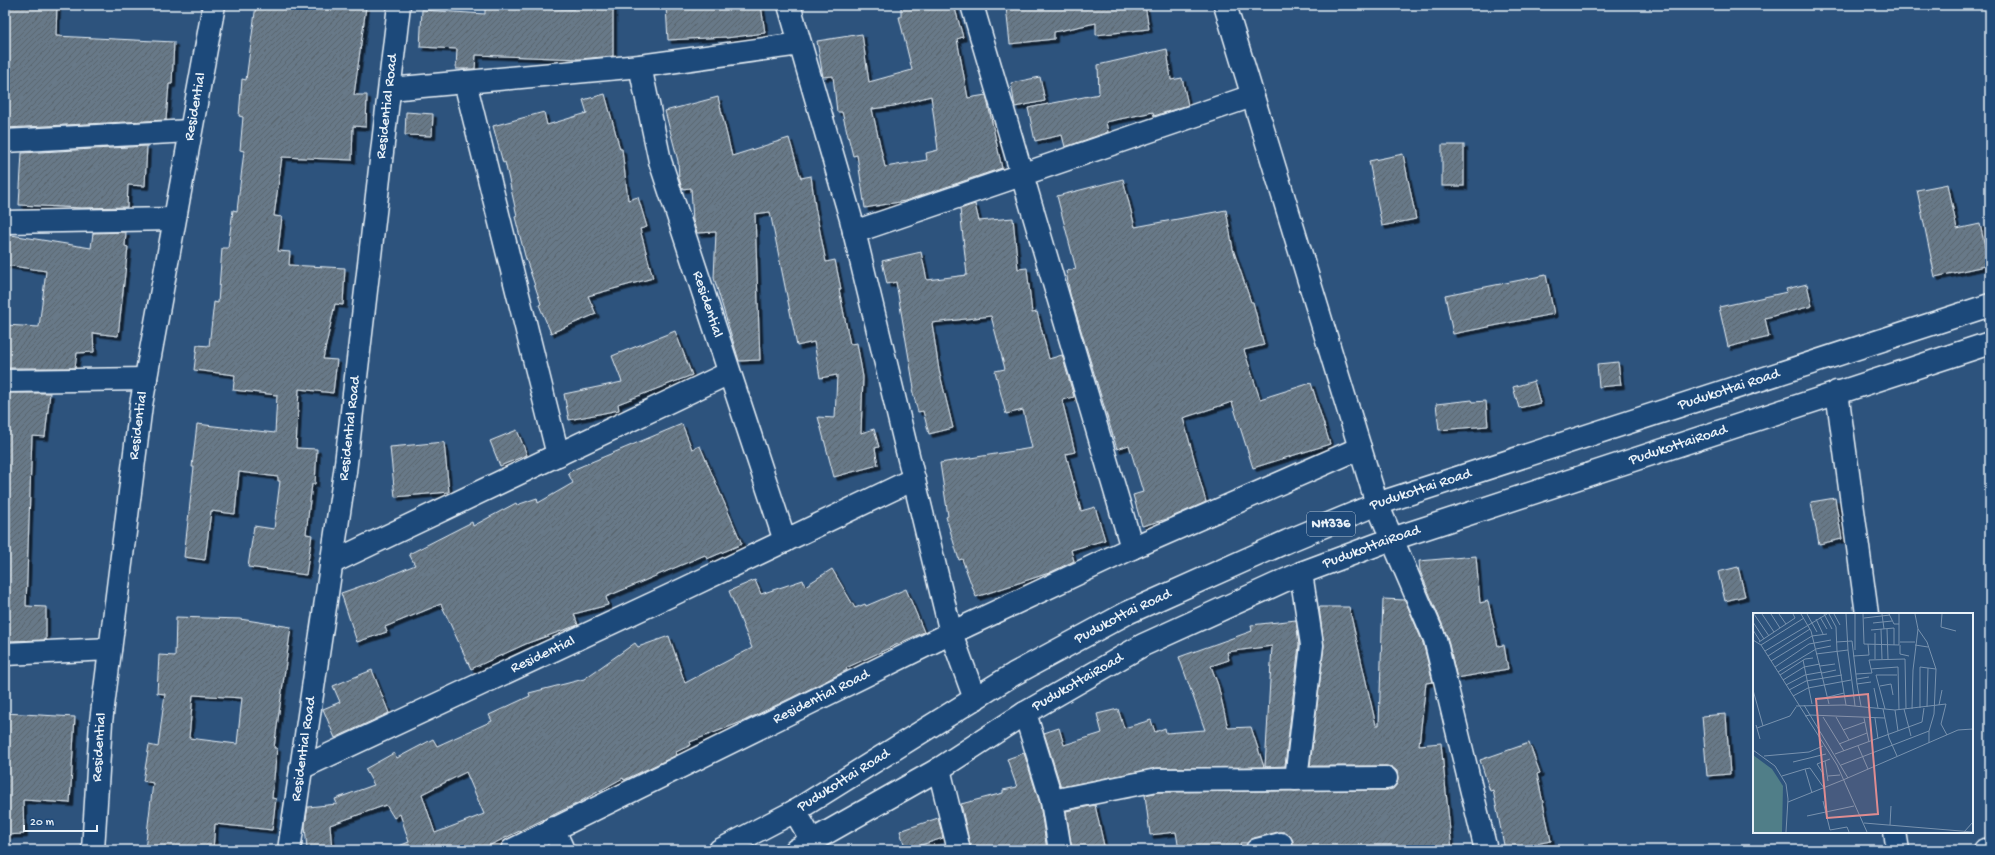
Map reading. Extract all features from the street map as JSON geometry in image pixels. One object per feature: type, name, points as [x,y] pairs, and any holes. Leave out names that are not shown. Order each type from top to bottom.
[{"type":"main road","name":"Residential","points":[[93,850],[101,722],[146,379],[214,5]]},
{"type":"main road","name":"Residential Road","points":[[289,850],[346,464],[399,5]]},
{"type":"main road","points":[[789,5],[854,232],[952,633],[974,699]]},
{"type":"main road","points":[[972,5],[1132,548]]},
{"type":"main road","points":[[1225,5],[1377,504],[1435,639],[1486,850]]},
{"type":"main road","points":[[390,89],[640,66],[800,44]]},
{"type":"main road","name":"Residential","points":[[640,66],[660,161],[785,541]]},
{"type":"main road","points":[[465,82],[558,455]]},
{"type":"main road","points":[[854,232],[1252,96]]},
{"type":"main road","points":[[5,142],[190,131]]},
{"type":"main road","points":[[5,222],[174,219]]},
{"type":"main road","name":"Pudukottai Road","points":[[720,850],[795,811],[1014,674],[1127,614],[1288,541],[1377,504],[1990,305]]},
{"type":"main road","points":[[1955,317],[1963,351]]},
{"type":"main road","name":"PudukottaiRoad","points":[[808,847],[939,769],[1024,713],[1143,645],[1301,573],[1392,539],[1990,343]]},
{"type":"main road","points":[[331,563],[729,373]]},
{"type":"main road","points":[[5,381],[146,379]]},
{"type":"main road","points":[[1837,392],[1867,613]]},
{"type":"main road","name":"Residential Road","points":[[512,850],[553,828],[952,633],[1132,548],[1360,448]]},
{"type":"main road","name":"Residential","points":[[301,768],[914,479]]},
{"type":"main road","points":[[1296,779],[1312,645],[1301,573]]},
{"type":"main road","points":[[5,654],[110,649]]},
{"type":"main road","points":[[1024,713],[1052,801],[1060,850]]},
{"type":"main road","points":[[939,769],[959,850]]},
{"type":"main road","points":[[1052,801],[1157,780],[1386,778]]},
{"type":"main road","points":[[795,811],[808,847]]},
{"type":"main road","points":[[553,828],[563,850]]},
{"type":"main road","points":[[1896,833],[1898,850]]},
{"type":"main road","points":[[1256,850],[1281,844]]},
{"type":"main road","points":[[1985,850],[1990,850]]},
{"type":"building","points":[[9,5],[57,5],[56,36],[174,42],[172,84],[169,84],[166,120],[5,128],[5,72]]},
{"type":"building","points":[[256,5],[349,5],[366,7],[354,95],[367,95],[366,127],[353,126],[352,160],[282,157],[274,216],[282,217],[278,251],[290,252],[289,265],[345,268],[343,305],[335,304],[323,359],[337,360],[333,393],[299,389],[296,448],[317,449],[315,484],[312,484],[306,534],[312,535],[306,575],[248,567],[254,526],[274,529],[280,481],[278,481],[278,477],[239,472],[235,514],[211,511],[205,560],[184,557],[197,424],[275,433],[277,395],[233,390],[235,375],[194,370],[197,345],[209,346],[214,302],[218,303],[222,248],[228,248],[233,210],[237,211],[244,151],[240,150],[243,117],[239,116],[242,79],[246,80]]},
{"type":"building","points":[[485,5],[574,9],[574,5],[613,5],[613,56],[580,59],[476,55],[475,69],[456,69],[457,49],[420,47],[422,10],[485,14]]},
{"type":"building","points":[[761,5],[765,33],[726,38],[668,40],[666,6]]},
{"type":"building","points":[[901,5],[954,5],[963,37],[957,39],[968,98],[986,95],[1002,168],[905,201],[865,208],[857,155],[853,156],[842,112],[837,112],[833,76],[823,77],[817,41],[862,34],[869,82],[912,70],[899,17],[901,17]],"holes":[[[931,96],[938,150],[926,153],[927,160],[885,167],[872,109],[894,106]]]},
{"type":"building","points":[[1025,5],[1145,5],[1149,29],[1096,35],[1096,23],[1054,32],[1054,39],[1010,44],[1006,7]]},
{"type":"building","points":[[1167,49],[1171,80],[1182,78],[1188,105],[1154,116],[1153,112],[1106,122],[1108,132],[1065,147],[1062,135],[1035,141],[1028,108],[1099,94],[1098,65]]},
{"type":"building","points":[[1040,77],[1045,101],[1015,107],[1011,83]]},
{"type":"building","points":[[605,94],[620,149],[622,149],[628,200],[638,197],[647,227],[640,229],[653,278],[588,296],[596,314],[551,333],[539,305],[541,304],[525,256],[515,217],[517,216],[505,162],[503,163],[493,126],[544,112],[547,125],[587,113],[583,100]]},
{"type":"building","points":[[718,97],[732,156],[789,138],[801,178],[811,176],[815,206],[826,262],[835,260],[850,344],[857,343],[863,377],[861,433],[874,429],[879,447],[875,448],[878,465],[834,477],[818,417],[835,418],[837,375],[820,378],[814,342],[797,346],[770,212],[755,214],[760,360],[739,361],[714,278],[716,232],[697,233],[693,221],[691,188],[682,189],[679,178],[678,161],[665,111]]},
{"type":"building","points":[[406,112],[433,114],[432,136],[405,135]]},
{"type":"building","points":[[1442,145],[1464,145],[1464,186],[1442,186]]},
{"type":"building","points":[[147,146],[145,186],[128,185],[127,207],[82,208],[19,205],[22,153]]},
{"type":"building","points":[[1403,154],[1416,219],[1382,226],[1369,161]]},
{"type":"building","points":[[1123,179],[1135,227],[1226,210],[1233,249],[1251,302],[1253,302],[1264,345],[1244,350],[1260,399],[1311,383],[1330,444],[1253,468],[1232,402],[1183,418],[1206,502],[1167,519],[1142,526],[1133,495],[1143,492],[1129,445],[1117,449],[1070,294],[1066,271],[1076,269],[1057,196]]},
{"type":"building","points":[[1948,184],[1957,229],[1980,224],[1989,265],[1935,277],[1917,190]]},
{"type":"building","points":[[975,204],[979,221],[1013,218],[1018,269],[1027,268],[1032,313],[1037,312],[1049,359],[1062,355],[1074,397],[1062,400],[1075,452],[1066,454],[1081,511],[1095,507],[1105,540],[1071,550],[1074,561],[1049,573],[976,597],[962,559],[959,560],[946,517],[948,516],[940,463],[1032,448],[1023,410],[1006,414],[995,371],[1005,369],[991,316],[932,323],[939,370],[953,428],[929,434],[923,411],[918,412],[912,389],[914,388],[896,282],[887,284],[882,261],[921,252],[927,280],[967,275],[960,209]]},
{"type":"building","points":[[126,232],[125,246],[128,247],[118,336],[93,333],[94,352],[77,353],[75,368],[5,368],[5,325],[39,327],[46,271],[5,265],[5,234],[91,248],[93,233]]},
{"type":"building","points":[[1546,275],[1554,314],[1453,334],[1445,295]]},
{"type":"building","points":[[1807,284],[1812,306],[1765,318],[1769,337],[1728,347],[1719,307],[1787,292],[1786,289]]},
{"type":"building","points":[[675,331],[692,375],[618,404],[619,410],[569,420],[564,394],[622,382],[612,356]]},
{"type":"building","points":[[1618,362],[1621,385],[1599,387],[1597,364]]},
{"type":"building","points":[[1534,381],[1540,403],[1519,408],[1513,387]]},
{"type":"building","points":[[5,393],[50,393],[45,437],[32,436],[26,606],[46,607],[46,640],[5,641]]},
{"type":"building","points":[[1472,400],[1473,402],[1486,401],[1488,426],[1439,430],[1436,404]]},
{"type":"building","points":[[682,424],[692,449],[700,446],[742,544],[707,559],[705,555],[606,597],[608,605],[574,614],[578,625],[528,643],[471,669],[441,604],[385,627],[387,632],[357,642],[341,593],[370,584],[415,565],[409,554],[472,522],[473,526],[516,503],[517,505],[537,498],[538,503],[573,483],[568,473],[577,468]]},
{"type":"building","points":[[517,430],[527,455],[500,466],[490,441]]},
{"type":"building","points":[[444,442],[449,492],[395,497],[390,447]]},
{"type":"building","points":[[1835,498],[1842,539],[1819,544],[1811,502]]},
{"type":"building","points":[[1476,556],[1480,603],[1488,601],[1498,646],[1504,645],[1508,669],[1457,678],[1447,636],[1420,571],[1419,561]]},
{"type":"building","points":[[1738,567],[1745,596],[1725,601],[1718,572]]},
{"type":"building","points":[[832,569],[855,608],[865,604],[866,606],[906,589],[924,632],[846,668],[847,670],[826,681],[744,721],[690,742],[691,745],[676,752],[677,755],[624,780],[623,778],[576,804],[480,850],[394,850],[394,848],[409,842],[400,814],[394,818],[386,805],[330,825],[332,850],[307,850],[305,825],[308,807],[337,804],[335,799],[374,785],[365,769],[394,753],[397,758],[433,739],[437,746],[492,721],[489,715],[530,696],[529,693],[584,679],[635,643],[638,647],[669,636],[685,683],[752,648],[729,591],[755,580],[761,594],[803,580],[805,586]],"holes":[[[466,772],[484,814],[435,833],[422,794]]]},
{"type":"building","points":[[1383,599],[1405,600],[1423,643],[1433,682],[1426,683],[1419,745],[1441,743],[1452,850],[1292,850],[1293,841],[1290,836],[1285,832],[1278,832],[1254,838],[1247,843],[1240,843],[1241,850],[1179,850],[1176,832],[1150,835],[1145,795],[1158,792],[1393,789],[1397,784],[1398,778],[1397,771],[1392,767],[1310,766],[1324,646],[1319,607],[1349,607],[1376,725],[1379,725]]},
{"type":"building","points":[[176,617],[240,619],[291,627],[274,748],[277,748],[272,798],[276,799],[272,830],[215,824],[213,850],[145,850],[153,783],[143,781],[149,745],[158,747],[165,694],[157,693],[159,655],[175,656]],"holes":[[[193,695],[242,698],[237,744],[189,738]]]},
{"type":"building","points":[[1296,620],[1299,645],[1285,766],[1265,767],[1272,646],[1227,652],[1229,660],[1211,666],[1218,685],[1228,728],[1251,727],[1264,767],[1157,768],[1061,787],[1044,733],[1059,728],[1064,745],[1102,733],[1097,714],[1118,709],[1124,728],[1151,720],[1155,732],[1165,728],[1166,733],[1205,730],[1179,657],[1252,631],[1251,625]]},
{"type":"building","points":[[372,670],[389,713],[335,738],[323,709],[340,702],[333,686]]},
{"type":"building","points":[[5,713],[75,717],[70,803],[23,800],[24,834],[5,835]]},
{"type":"building","points":[[1726,714],[1730,774],[1707,776],[1702,716]]},
{"type":"building","points":[[1529,743],[1540,773],[1537,774],[1551,841],[1505,850],[1493,790],[1490,791],[1480,760]]},
{"type":"building","points":[[1024,753],[1040,804],[1047,850],[971,850],[961,804],[1003,793],[1003,790],[1017,787],[1007,759]]},
{"type":"building","points":[[1095,805],[1105,850],[1072,850],[1066,811]]},
{"type":"building","points":[[938,818],[943,838],[906,850],[900,831]]}]
